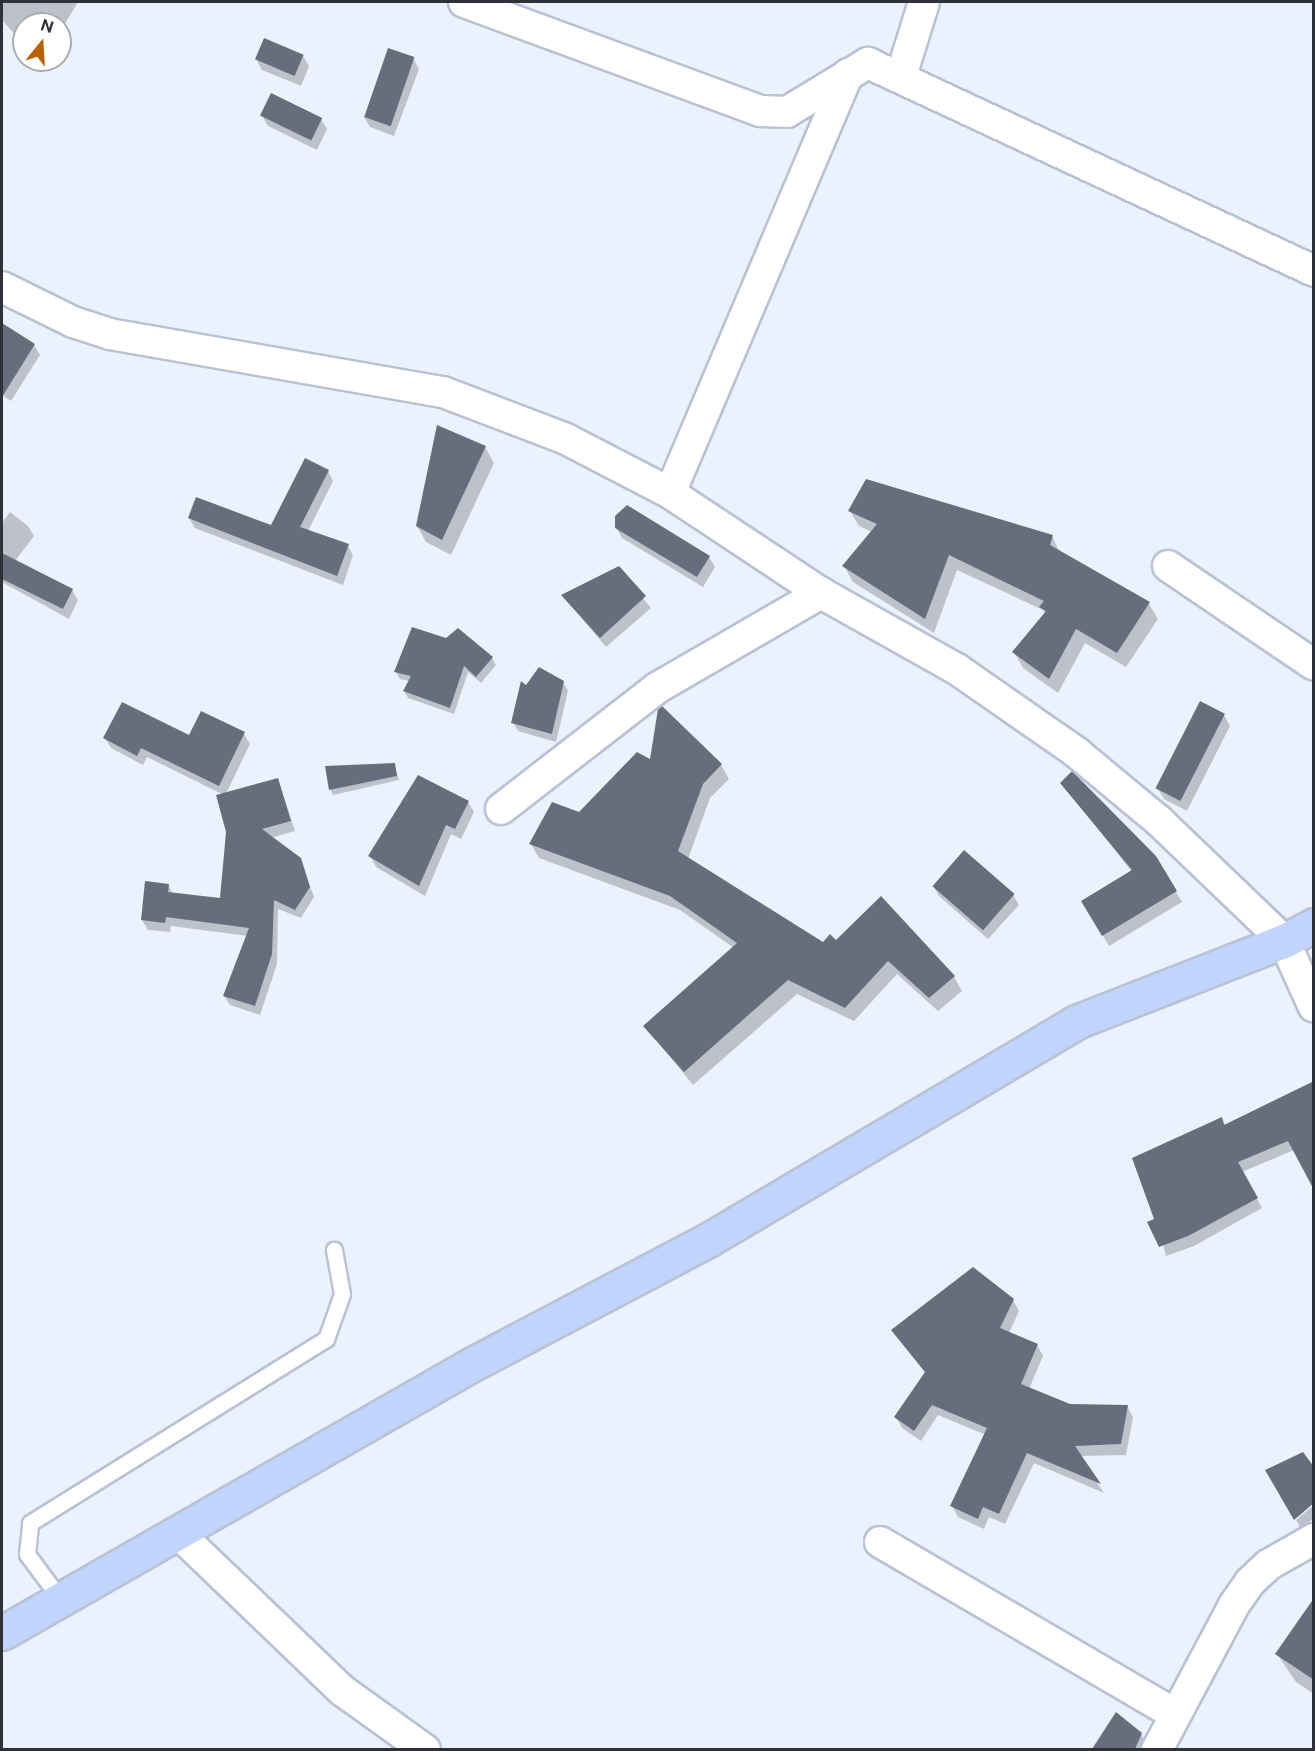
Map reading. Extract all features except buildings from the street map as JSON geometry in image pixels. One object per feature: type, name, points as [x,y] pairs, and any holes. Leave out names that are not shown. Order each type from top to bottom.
[{"type":"main road","points":[[2,1633],[469,1366],[708,1240],[1076,1022],[1284,941],[1314,925]]},
{"type":"street","points":[[464,2],[761,111],[787,112],[868,63],[901,76],[1314,272]]},
{"type":"street","points":[[901,76],[924,2]]},
{"type":"street","points":[[670,493],[848,74]]},
{"type":"street","points":[[2,287],[73,322],[110,334],[443,392],[566,439],[670,493],[821,593],[958,670],[1076,752],[1158,820],[1284,941],[1314,1007]]},
{"type":"street","points":[[1168,566],[1314,665]]},
{"type":"street","points":[[501,809],[657,688],[821,593]]},
{"type":"street","points":[[178,1533],[343,1691],[425,1749]]},
{"type":"street","points":[[1157,1749],[1174,1714],[1250,1582],[1268,1564],[1314,1539]]},
{"type":"street","points":[[880,1542],[1174,1714]]},
{"type":"lane","points":[[61,1600],[27,1554],[30,1523],[326,1339],[342,1294],[334,1250]]}]
